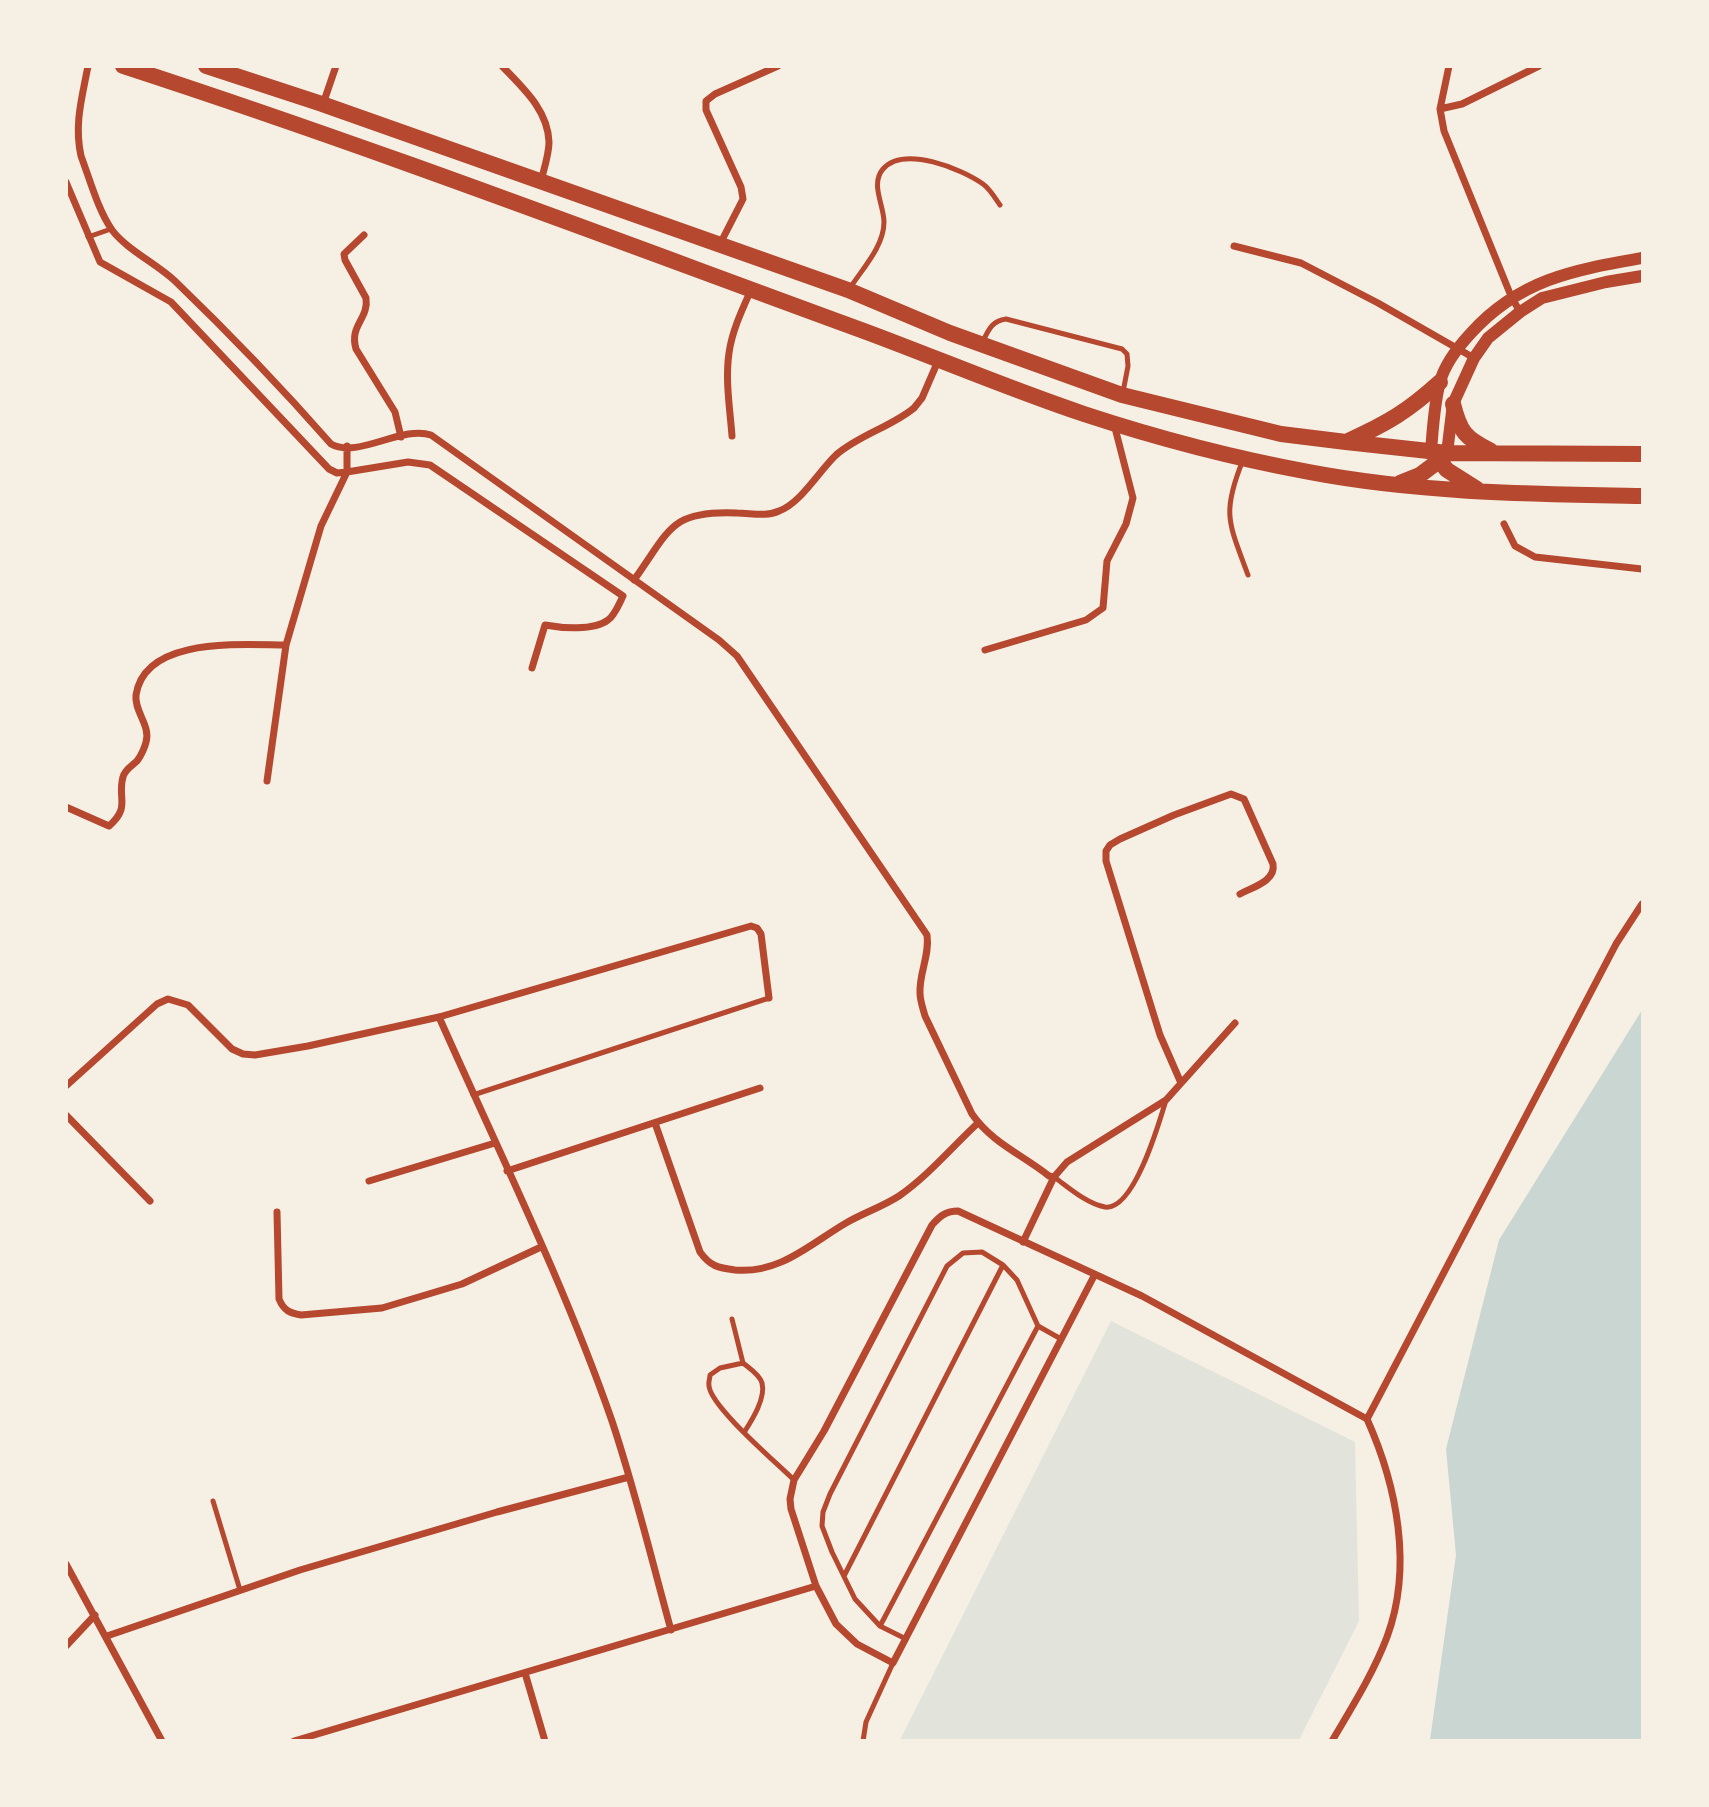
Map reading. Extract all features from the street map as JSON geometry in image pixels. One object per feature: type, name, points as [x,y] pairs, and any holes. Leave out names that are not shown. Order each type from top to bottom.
[{"type":"highway","points":[[124,66],[263,111],[751,289],[1083,414],[1166,439],[1309,472],[1396,485],[1482,493],[1643,496]]},
{"type":"highway","points":[[205,66],[323,104],[848,290],[981,344],[1122,395],[1281,434],[1439,456],[1494,453],[1643,454]]},
{"type":"highway","points":[[683,265],[696,236]]},
{"type":"highway","points":[[1346,442],[1384,425],[1408,410],[1440,382]]},
{"type":"highway","points":[[1453,404],[1458,425],[1470,440],[1494,453]]},
{"type":"highway","points":[[1396,485],[1419,475],[1439,456]]},
{"type":"highway","points":[[1439,456],[1482,493]]},
{"type":"street","points":[[88,66],[78,114],[78,143],[80,156],[111,229],[125,243],[171,277],[208,312],[284,390],[331,444],[339,447],[424,433],[431,435],[727,646],[737,656],[927,935],[927,957],[919,991],[921,1004],[963,1098],[978,1123],[1015,1155],[1054,1177]]},
{"type":"street","points":[[323,104],[336,66]]},
{"type":"street","points":[[502,66],[539,108],[547,129],[549,144],[541,182]]},
{"type":"street","points":[[719,245],[743,199],[741,187],[706,110],[706,101],[715,94],[778,66]]},
{"type":"street","points":[[1449,66],[1440,109],[1444,131],[1511,296],[1520,312]]},
{"type":"street","points":[[1440,109],[1462,104],[1539,66]]},
{"type":"street","points":[[66,182],[100,262],[171,302],[329,469],[337,473],[408,462],[430,465],[623,596],[611,618],[603,624],[545,625],[531,668]]},
{"type":"street","points":[[364,235],[344,254],[367,305],[354,332],[354,340],[356,349],[395,412],[401,437]]},
{"type":"street","points":[[1234,246],[1301,263],[1474,358]]},
{"type":"street","points":[[1439,456],[1440,382],[1456,349],[1478,325],[1511,296],[1571,272],[1643,258]]},
{"type":"street","points":[[1439,456],[1453,404],[1474,358],[1488,338],[1520,312],[1542,299],[1606,282],[1643,276]]},
{"type":"street","points":[[732,436],[727,368],[729,350],[751,289]]},
{"type":"street","points":[[634,580],[675,524],[691,515],[708,512],[770,514],[782,511],[837,454],[914,408],[922,398],[939,359]]},
{"type":"street","points":[[985,650],[1086,620],[1103,608],[1107,561],[1126,524],[1133,498],[1114,423]]},
{"type":"street","points":[[267,781],[286,645],[321,526],[346,472],[347,446]]},
{"type":"street","points":[[1504,524],[1514,546],[1535,556],[1643,569]]},
{"type":"street","points":[[66,807],[106,825],[112,824],[118,816],[123,803],[123,777],[138,760],[147,740],[136,700],[140,682],[147,671],[165,656],[193,649],[286,645]]},
{"type":"street","points":[[1181,1083],[1160,1035],[1110,874],[1106,851],[1120,839],[1174,815],[1231,794],[1239,796],[1244,799],[1275,872],[1272,877],[1240,894]]},
{"type":"street","points":[[1367,1419],[1616,944],[1643,904]]},
{"type":"street","points":[[66,1086],[157,1004],[169,999],[188,1005],[232,1049],[255,1055],[439,1017],[751,926],[757,928],[761,934],[769,998]]},
{"type":"street","points":[[439,1017],[584,1347],[629,1477],[671,1630]]},
{"type":"street","points":[[1023,1242],[1054,1177],[1067,1162],[1166,1100],[1235,1023]]},
{"type":"street","points":[[507,1171],[760,1088]]},
{"type":"street","points":[[66,1115],[150,1201]]},
{"type":"street","points":[[655,1123],[700,1252],[707,1262],[717,1268],[751,1272],[786,1262],[847,1223],[898,1196],[918,1181],[978,1123]]},
{"type":"street","points":[[369,1181],[495,1143]]},
{"type":"street","points":[[1094,1276],[892,1663],[857,1644],[836,1624],[816,1586],[790,1509],[794,1480],[824,1432],[932,1225],[941,1216],[958,1210],[1094,1276],[1142,1296],[1367,1419],[1385,1464],[1397,1517],[1401,1576],[1388,1636],[1361,1692],[1332,1741]]},
{"type":"street","points":[[276,1212],[279,1299],[290,1313],[382,1308],[462,1284],[541,1247]]},
{"type":"street","points":[[107,1636],[300,1570],[497,1512],[629,1477]]},
{"type":"street","points":[[66,1564],[162,1741]]},
{"type":"street","points":[[294,1741],[816,1586]]},
{"type":"street","points":[[66,1646],[95,1615]]},
{"type":"street","points":[[525,1673],[545,1741]]},
{"type":"lane","points":[[848,290],[876,249],[884,219],[877,188],[879,178],[883,169],[896,161],[913,159],[949,166],[986,186],[1000,205]]},
{"type":"lane","points":[[88,237],[111,229]]},
{"type":"lane","points":[[981,344],[992,325],[998,320],[1006,319],[1122,349],[1128,354],[1128,366],[1122,395]]},
{"type":"lane","points":[[1244,457],[1231,494],[1229,523],[1248,575]]},
{"type":"lane","points":[[473,1095],[769,998]]},
{"type":"lane","points":[[1054,1177],[1096,1204],[1107,1208],[1116,1205],[1129,1194],[1152,1143],[1166,1100]]},
{"type":"lane","points":[[904,1638],[880,1626],[855,1600],[822,1526],[823,1512],[947,1266],[963,1253],[982,1252],[1003,1265],[1017,1280],[1038,1326],[1061,1339]]},
{"type":"lane","points":[[844,1576],[1003,1265]]},
{"type":"lane","points":[[732,1319],[743,1363],[762,1383],[761,1394],[745,1431]]},
{"type":"lane","points":[[880,1626],[1038,1326]]},
{"type":"lane","points":[[743,1363],[720,1368],[710,1375],[709,1386],[715,1400],[794,1480]]},
{"type":"lane","points":[[213,1501],[240,1590]]},
{"type":"lane","points":[[863,1741],[866,1722],[892,1663]]},
{"type":"shaded area","points":[[1642,1010],[1642,1740],[1430,1740],[1456,1555],[1446,1449],[1499,1240]]},
{"type":"shaded area","points":[[1111,1321],[1355,1442],[1359,1621],[1299,1740],[900,1740]]}]
